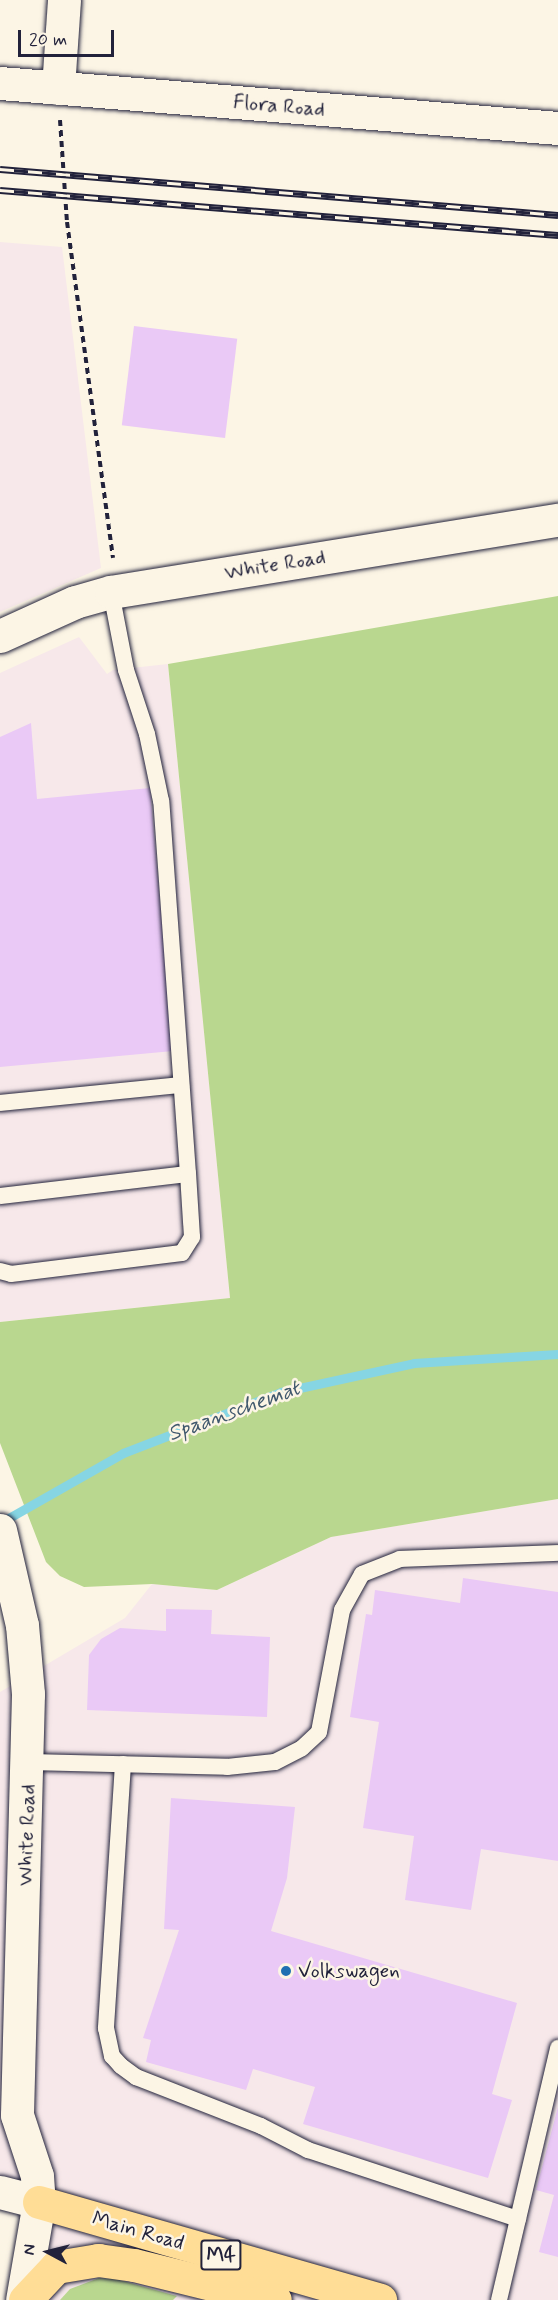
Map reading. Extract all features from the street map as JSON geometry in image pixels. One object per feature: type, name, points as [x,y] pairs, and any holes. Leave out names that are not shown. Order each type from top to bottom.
[{"type":"main road","name":"Main Road","points":[[39,2202],[277,2291],[380,2300]]},
{"type":"main road","points":[[23,2300],[56,2267],[98,2260],[277,2291]]},
{"type":"street","points":[[58,88],[64,0]]},
{"type":"street","name":"Flora Road","points":[[0,83],[558,128]]},
{"type":"street","name":"White Road","points":[[0,636],[75,602],[111,592],[558,520]]},
{"type":"street","name":"White Road","points":[[4,1543],[23,1636],[29,1762],[17,2115],[37,2176],[39,2202],[23,2300]]},
{"type":"street","name":"White Road","points":[[0,2146],[17,2115]]},
{"type":"street","name":"Main Road","points":[[0,2192],[39,2202]]},
{"type":"lane","points":[[0,1271],[11,1274],[182,1253],[192,1237],[161,801],[147,734],[126,670],[111,592]]},
{"type":"lane","points":[[0,1103],[181,1085]]},
{"type":"lane","points":[[0,1196],[188,1174]]},
{"type":"lane","points":[[29,1762],[259,1765],[275,1761],[311,1742],[324,1722],[342,1610],[349,1592],[362,1574],[383,1563],[558,1553]]},
{"type":"lane","points":[[123,1764],[106,2028],[112,2055],[121,2066],[136,2077],[261,2126],[335,2161],[518,2219]]},
{"type":"lane","points":[[499,2300],[558,2048]]},
{"type":"path","points":[[58,88],[67,222],[114,547],[111,592]]},
{"type":"shaded area","points":[[0,242],[62,247],[101,568],[0,612]]},
{"type":"shaded area","points":[[79,637],[107,674],[113,670],[168,664],[230,1298],[0,1322],[0,673]]},
{"type":"shaded area","points":[[558,1499],[558,2300],[22,2300],[39,2202],[0,2192],[0,1692],[125,1618],[152,1584],[217,1590],[331,1537]]},
{"type":"green space","points":[[558,596],[558,1499],[331,1537],[217,1590],[152,1584],[84,1587],[60,1576],[46,1562],[0,1443],[0,1322],[230,1298],[168,664]]},
{"type":"green space","points":[[99,2278],[116,2279],[177,2296],[173,2300],[60,2300],[70,2289]]},
{"type":"building","points":[[134,326],[237,339],[225,438],[122,425]]},
{"type":"building","points":[[31,723],[37,799],[150,788],[173,1051],[0,1067],[0,737]]},
{"type":"building","points":[[463,1578],[558,1592],[558,1861],[481,1849],[471,1910],[405,1900],[414,1836],[363,1828],[379,1722],[350,1717],[366,1614],[372,1615],[375,1590],[460,1603]]},
{"type":"building","points":[[166,1609],[212,1610],[211,1634],[270,1637],[267,1717],[87,1710],[89,1655],[101,1639],[120,1628],[166,1631]]},
{"type":"building","name":"Volkswagen","points":[[171,1798],[295,1807],[287,1878],[271,1931],[517,2003],[492,2094],[512,2100],[488,2178],[303,2124],[315,2087],[253,2069],[246,2090],[146,2062],[151,2040],[143,2038],[179,1930],[164,1929]]},
{"type":"building","points":[[558,2107],[558,2257],[539,2252],[554,2195],[536,2190]]},
{"type":"waterway","name":"Spaanschemat","points":[[0,1523],[123,1453],[281,1392],[414,1363],[558,1354]]},
{"type":"railway","points":[[0,169],[558,215]]},
{"type":"railway","points":[[0,190],[558,235]]},
{"type":"place","name":"Volkswagen","points":[[286,1971]]}]
